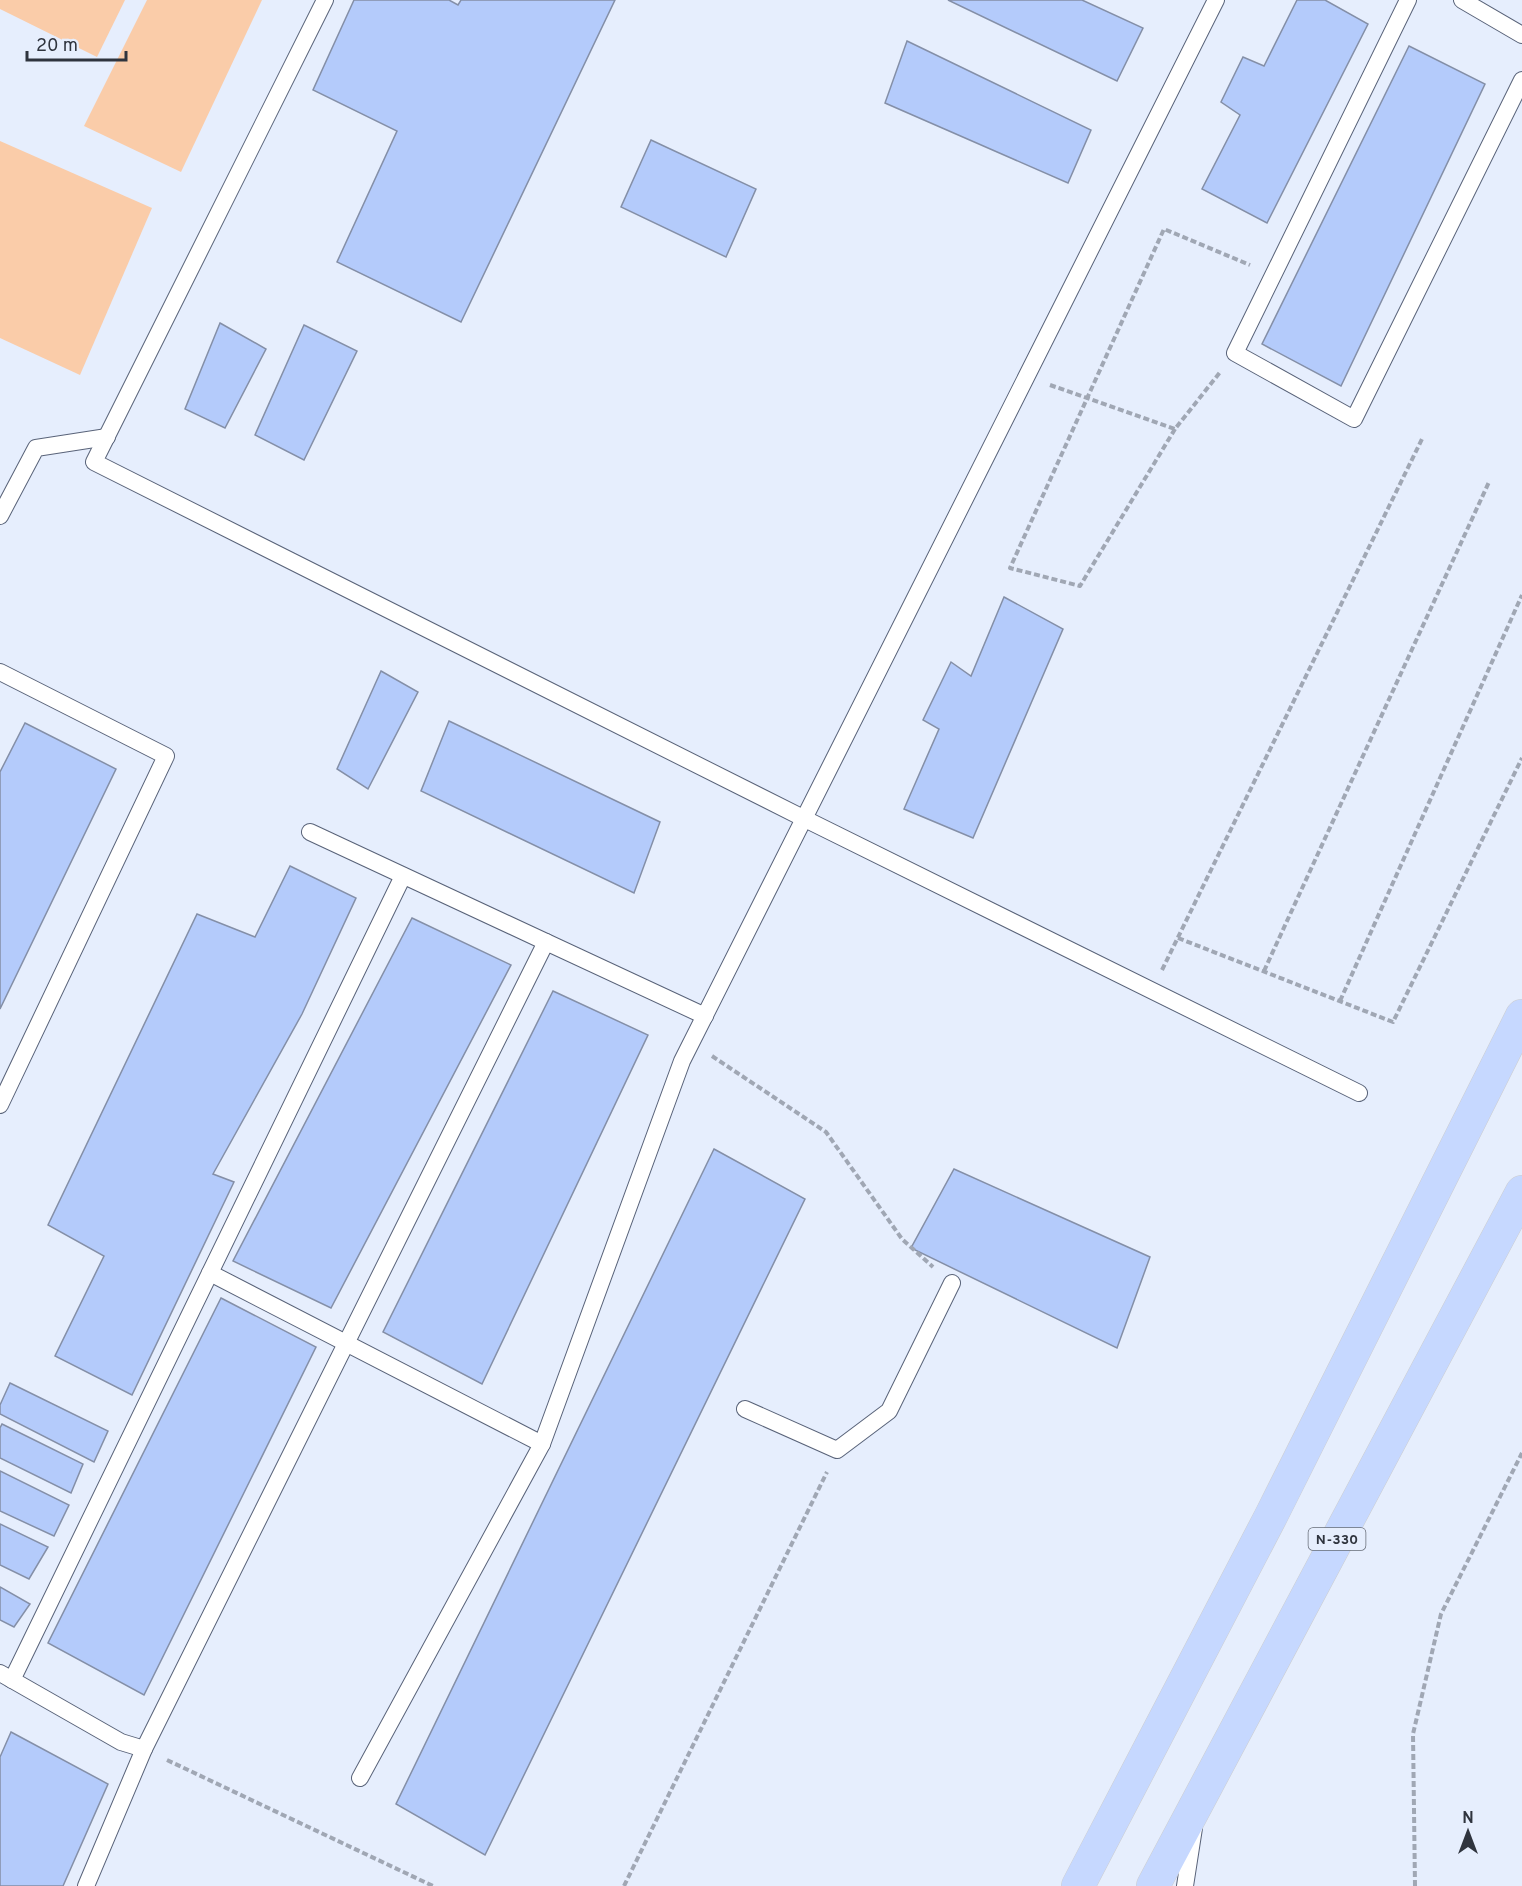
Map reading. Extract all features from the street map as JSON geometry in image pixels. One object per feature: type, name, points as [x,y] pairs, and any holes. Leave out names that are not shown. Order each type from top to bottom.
[{"type":"highway","points":[[1078,1886],[1271,1516],[1522,1016]]},
{"type":"highway","name":"N-330","points":[[1153,1886],[1522,1192]]},
{"type":"lane","points":[[325,0],[94,462],[805,819],[1359,1093]]},
{"type":"lane","points":[[360,1778],[542,1444],[682,1061],[1216,0]]},
{"type":"lane","points":[[1407,0],[1235,353],[1354,419],[1522,80]]},
{"type":"lane","points":[[1462,0],[1522,35]]},
{"type":"lane","points":[[0,516],[36,448],[107,437]]},
{"type":"lane","points":[[0,1105],[166,756],[1,676]]},
{"type":"lane","points":[[310,832],[705,1016]]},
{"type":"lane","points":[[144,1749],[121,1742],[6,1677],[210,1273],[403,876]]},
{"type":"lane","points":[[86,1886],[144,1749],[546,942]]},
{"type":"lane","points":[[210,1273],[542,1444]]},
{"type":"lane","points":[[745,1409],[837,1450],[888,1411],[952,1283]]},
{"type":"lane","points":[[1185,1886],[1198,1800]]},
{"type":"path","points":[[1235,353],[1175,429],[1080,586],[1010,568],[1164,229],[1273,275]]},
{"type":"path","points":[[1027,376],[1175,429]]},
{"type":"path","points":[[1152,991],[1423,437]]},
{"type":"path","points":[[1263,971],[1489,482]]},
{"type":"path","points":[[1341,1001],[1522,595]]},
{"type":"path","points":[[1178,938],[1393,1022],[1522,758]]},
{"type":"path","points":[[692,1042],[826,1132],[902,1239],[952,1283]]},
{"type":"path","points":[[624,1886],[837,1450]]},
{"type":"path","points":[[1415,1886],[1413,1734],[1441,1614],[1522,1453]]},
{"type":"path","points":[[144,1749],[434,1886]]},
{"type":"shaded area","points":[[0,0],[125,0],[97,57],[0,9]]},
{"type":"shaded area","points":[[147,0],[262,0],[181,172],[84,126]]},
{"type":"shaded area","points":[[0,141],[152,208],[80,375],[0,338]]},
{"type":"building","points":[[354,0],[449,0],[458,5],[461,0],[615,0],[461,322],[337,262],[397,131],[313,90]]},
{"type":"building","points":[[948,0],[1082,0],[1143,28],[1117,81]]},
{"type":"building","points":[[1297,0],[1325,0],[1368,24],[1267,223],[1202,189],[1240,115],[1221,102],[1243,57],[1264,66]]},
{"type":"building","points":[[907,41],[1091,130],[1068,183],[885,103]]},
{"type":"building","points":[[1409,46],[1485,84],[1341,386],[1262,344]]},
{"type":"building","points":[[651,140],[756,189],[726,257],[621,207]]},
{"type":"building","points":[[220,323],[266,349],[225,428],[185,409]]},
{"type":"building","points":[[304,325],[357,351],[304,460],[255,435]]},
{"type":"building","points":[[1004,597],[1063,629],[973,838],[904,809],[939,729],[923,720],[951,662],[971,676]]},
{"type":"building","points":[[381,671],[418,692],[368,789],[337,769]]},
{"type":"building","points":[[449,721],[660,822],[634,893],[421,791]]},
{"type":"building","points":[[25,723],[116,769],[0,1009],[0,772]]},
{"type":"building","points":[[290,866],[356,898],[302,1014],[213,1174],[234,1182],[132,1395],[55,1356],[104,1256],[48,1225],[197,914],[255,937]]},
{"type":"building","points":[[412,918],[511,965],[331,1308],[233,1261]]},
{"type":"building","points":[[553,991],[648,1035],[482,1384],[383,1332]]},
{"type":"building","points":[[714,1149],[805,1199],[485,1855],[396,1804]]},
{"type":"building","points":[[954,1169],[1150,1257],[1117,1348],[911,1248]]},
{"type":"building","points":[[221,1298],[316,1347],[144,1695],[48,1643]]},
{"type":"building","points":[[10,1383],[108,1431],[94,1462],[0,1414],[0,1405]]},
{"type":"building","points":[[2,1424],[83,1464],[71,1493],[0,1458]]},
{"type":"building","points":[[0,1471],[69,1505],[54,1536],[0,1511]]},
{"type":"building","points":[[0,1524],[48,1547],[29,1579],[0,1565]]},
{"type":"building","points":[[0,1587],[30,1604],[14,1627],[0,1620]]},
{"type":"building","points":[[11,1732],[108,1784],[63,1886],[0,1886],[0,1757]]}]
